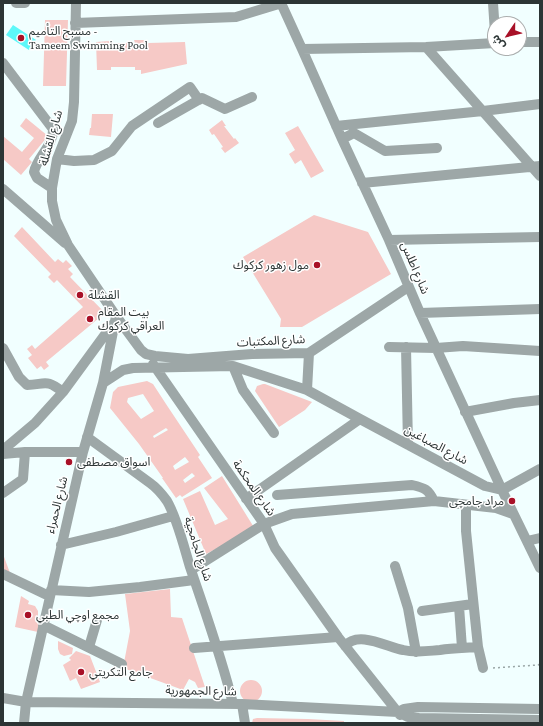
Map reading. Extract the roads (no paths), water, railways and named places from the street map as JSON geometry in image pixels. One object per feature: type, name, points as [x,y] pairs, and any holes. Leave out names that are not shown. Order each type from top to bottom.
[{"type":"street","points":[[16,3],[25,3]]},
{"type":"street","name":"شارع القشلة","points":[[76,3],[74,102],[72,121],[57,159],[52,188],[52,200],[56,220],[68,245],[115,319],[144,352]]},
{"type":"street","points":[[75,23],[236,17],[281,3]]},
{"type":"street","name":"شارع اطلس","points":[[281,3],[389,240],[408,287],[465,412],[527,541]]},
{"type":"street","points":[[493,3],[494,16]]},
{"type":"street","points":[[527,42],[540,42]]},
{"type":"street","points":[[302,49],[426,47],[487,43]]},
{"type":"street","points":[[426,47],[483,111],[536,166],[540,176]]},
{"type":"street","points":[[3,63],[53,129],[54,136],[35,166],[34,172],[37,178],[52,188]]},
{"type":"street","points":[[57,159],[74,161],[94,160],[112,152],[132,126],[190,86],[199,100]]},
{"type":"street","points":[[158,123],[202,98],[225,109],[252,97]]},
{"type":"street","points":[[336,126],[540,104]]},
{"type":"street","points":[[342,139],[354,133],[386,151],[437,148]]},
{"type":"street","points":[[362,183],[536,166]]},
{"type":"street","points":[[3,190],[68,245]]},
{"type":"street","points":[[389,240],[540,237]]},
{"type":"street","name":"شارع المكتبات","points":[[144,352],[164,357],[188,359],[252,354],[309,354],[408,287]]},
{"type":"street","points":[[420,313],[540,309]]},
{"type":"street","points":[[3,450],[35,423],[63,392],[115,319]]},
{"type":"street","name":"شارع الحمراء","points":[[24,723],[26,702],[50,593],[83,452],[103,383],[115,319]]},
{"type":"street","points":[[389,347],[436,348],[462,346],[540,351]]},
{"type":"street","points":[[406,347],[408,445]]},
{"type":"street","points":[[3,348],[19,377],[28,384],[43,382],[53,385],[63,392]]},
{"type":"street","name":"شارع المحكمة","points":[[144,352],[264,524],[275,548],[338,637],[406,723]]},
{"type":"street","points":[[307,390],[309,354]]},
{"type":"street","points":[[233,366],[243,390],[274,433]]},
{"type":"street","name":"شارع المكتبات","points":[[103,383],[123,370],[133,368],[233,366],[307,390],[360,419]]},
{"type":"street","points":[[465,412],[540,400]]},
{"type":"street","points":[[246,499],[360,419]]},
{"type":"street","name":"شارع الصباغين","points":[[360,419],[485,486],[502,490]]},
{"type":"street","name":"شارع الجامجية","points":[[87,437],[157,488],[167,501],[174,516],[216,646],[245,723]]},
{"type":"street","points":[[3,454],[25,452],[83,452]]},
{"type":"street","points":[[3,493],[22,479],[25,452]]},
{"type":"street","points":[[502,490],[540,469]]},
{"type":"street","points":[[277,495],[412,484],[422,487],[429,492],[434,501]]},
{"type":"street","points":[[3,574],[50,593],[89,592],[140,587],[193,575],[264,524],[292,514],[434,501],[496,508],[513,514]]},
{"type":"street","points":[[466,505],[466,530],[473,604],[478,647],[483,668]]},
{"type":"street","points":[[61,545],[174,516]]},
{"type":"street","points":[[527,541],[540,538]]},
{"type":"street","points":[[527,541],[540,556]]},
{"type":"street","points":[[527,541],[540,568]]},
{"type":"street","points":[[395,566],[408,608],[416,652]]},
{"type":"street","points":[[422,611],[473,604]]},
{"type":"street","points":[[459,606],[462,648]]},
{"type":"street","points":[[89,647],[97,620]]},
{"type":"street","points":[[44,625],[122,664]]},
{"type":"street","points":[[194,648],[338,637]]},
{"type":"street","points":[[345,646],[351,640],[362,639],[378,642],[402,650],[416,652],[478,647]]},
{"type":"street","name":"شارع الجمهورية","points":[[3,698],[26,702],[238,704],[398,712],[408,717],[419,718],[510,721],[540,720]]},
{"type":"street","name":"شارع الجمهورية","points":[[398,712],[418,706],[540,708]]},
{"type":"water","name":"مسبح التأميم - Tameem Swimming Pool","points":[[13,25],[36,40],[29,50],[6,35]]},
{"type":"place","name":"مسبح التأميم - Tameem Swimming Pool","points":[[21,38]]},
{"type":"place","name":"مول زهور كركوك","points":[[317,265]]},
{"type":"place","name":"القشلة","points":[[80,295]]},
{"type":"place","name":"بيت المقام العراقي كركوك","points":[[90,319]]},
{"type":"place","name":"اسواق مصطفى","points":[[69,462]]},
{"type":"place","name":"مراد جامچی","points":[[512,501]]},
{"type":"place","name":"مجمع اوچي الطبي","points":[[28,615]]},
{"type":"place","name":"جامع التكريتي","points":[[81,672]]}]
